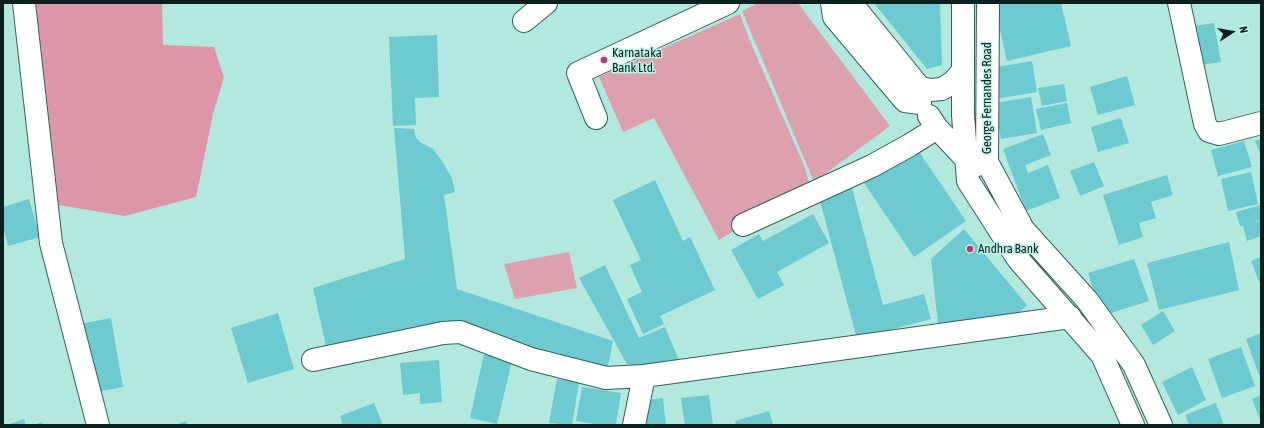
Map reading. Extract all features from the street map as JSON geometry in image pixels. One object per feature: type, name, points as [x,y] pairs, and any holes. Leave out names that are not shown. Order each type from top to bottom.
[{"type":"street","points":[[24,3],[51,243],[98,425]]},
{"type":"street","points":[[524,21],[546,3]]},
{"type":"street","points":[[596,118],[578,73],[728,3]]},
{"type":"street","points":[[832,3],[834,17],[905,101],[931,90],[942,89],[953,82],[963,71]]},
{"type":"street","points":[[851,3],[920,95],[937,128],[966,160],[992,171]]},
{"type":"street","name":"George Fernandes Road","points":[[963,3],[963,115],[968,181],[1014,252],[1102,355],[1133,425]]},
{"type":"street","name":"George Fernandes Road","points":[[988,3],[987,162],[1023,229],[1087,300],[1134,365],[1161,425]]},
{"type":"street","points":[[1179,3],[1205,124],[1210,131],[1219,134],[1261,123]]},
{"type":"street","points":[[743,225],[872,166],[937,128]]},
{"type":"street","points":[[313,360],[443,333],[460,332],[531,359],[606,378],[644,376],[1070,317]]},
{"type":"street","points":[[634,425],[644,376]]},
{"type":"shaded area","points":[[24,3],[162,3],[163,45],[214,47],[224,77],[213,114],[196,197],[125,216],[58,205]]},
{"type":"shaded area","points":[[758,3],[798,3],[890,126],[814,182],[742,11]]},
{"type":"shaded area","points":[[740,14],[750,41],[805,168],[810,185],[719,240],[654,118],[623,132],[599,77]]},
{"type":"shaded area","points":[[569,252],[577,288],[515,299],[504,264]]},
{"type":"building","points":[[874,3],[940,3],[942,65],[927,69]]},
{"type":"building","points":[[994,3],[1061,3],[1071,46],[1007,61]]},
{"type":"building","points":[[1214,23],[1221,62],[1194,66],[1188,27]]},
{"type":"building","points":[[437,35],[439,97],[415,98],[416,125],[393,126],[389,37]]},
{"type":"building","points":[[1032,61],[1037,92],[996,99],[991,68]]},
{"type":"building","points":[[1127,76],[1135,105],[1098,115],[1090,87]]},
{"type":"building","points":[[1064,84],[1067,101],[1042,106],[1038,88]]},
{"type":"building","points":[[1031,97],[1037,133],[1001,139],[995,103]]},
{"type":"building","points":[[1067,103],[1071,123],[1041,130],[1036,109]]},
{"type":"building","points":[[1121,118],[1129,143],[1098,152],[1091,127]]},
{"type":"building","points":[[394,128],[414,129],[416,138],[433,149],[452,178],[455,192],[444,195],[457,289],[613,341],[606,376],[457,329],[328,355],[313,288],[405,259]]},
{"type":"building","points":[[1043,134],[1051,155],[1025,165],[1028,173],[1048,165],[1060,198],[1026,211],[1003,149]]},
{"type":"building","points":[[1261,139],[1261,155],[1255,141]]},
{"type":"building","points":[[1244,141],[1252,167],[1218,176],[1211,150]]},
{"type":"building","points":[[916,147],[966,221],[914,257],[864,183]]},
{"type":"building","points":[[1094,162],[1104,186],[1080,196],[1070,171]]},
{"type":"building","points":[[1251,172],[1258,204],[1228,211],[1221,179]]},
{"type":"building","points":[[1167,175],[1173,195],[1151,202],[1156,218],[1139,223],[1143,237],[1119,245],[1103,195]]},
{"type":"building","points":[[655,180],[683,241],[690,237],[715,290],[660,316],[664,324],[643,334],[627,299],[642,292],[630,265],[641,260],[613,200]]},
{"type":"building","points":[[852,188],[883,305],[924,294],[931,319],[857,339],[819,197]]},
{"type":"building","points":[[29,199],[40,237],[8,246],[3,226],[3,207]]},
{"type":"building","points":[[1261,205],[1261,220],[1252,223],[1261,221],[1261,236],[1247,241],[1243,226],[1240,226],[1236,212]]},
{"type":"building","points":[[813,214],[829,243],[777,272],[784,285],[758,299],[731,250],[759,234],[763,241]]},
{"type":"building","points":[[964,229],[1027,305],[1020,312],[938,324],[931,259]]},
{"type":"building","points":[[1229,242],[1239,290],[1159,310],[1147,263]]},
{"type":"building","points":[[1261,257],[1261,287],[1251,261]]},
{"type":"building","points":[[1134,259],[1149,301],[1102,316],[1088,273]]},
{"type":"building","points":[[605,265],[639,338],[665,327],[681,365],[647,371],[627,364],[579,278]]},
{"type":"building","points":[[1163,311],[1175,331],[1153,345],[1141,325]]},
{"type":"building","points":[[278,313],[294,369],[248,383],[231,328]]},
{"type":"building","points":[[111,318],[123,387],[92,393],[80,324]]},
{"type":"building","points":[[1261,333],[1261,374],[1259,375],[1246,339]]},
{"type":"building","points":[[1241,347],[1255,386],[1222,398],[1208,359]]},
{"type":"building","points":[[484,354],[512,361],[497,424],[470,418]]},
{"type":"building","points":[[439,360],[442,402],[420,404],[420,393],[403,395],[400,363]]},
{"type":"building","points":[[1192,367],[1206,400],[1178,415],[1162,382]]},
{"type":"building","points":[[557,379],[579,382],[572,425],[549,423]]},
{"type":"building","points":[[582,387],[621,393],[616,425],[601,425],[576,421]]},
{"type":"building","points":[[709,395],[713,425],[685,425],[681,398]]},
{"type":"building","points":[[1261,395],[1261,422],[1252,399]]},
{"type":"building","points":[[663,398],[666,425],[634,425],[632,402]]},
{"type":"building","points":[[374,403],[383,425],[343,425],[340,416]]},
{"type":"building","points":[[1216,403],[1224,425],[1189,425],[1185,415]]},
{"type":"building","points":[[769,411],[773,425],[736,425],[735,421]]},
{"type":"building","points":[[24,419],[26,425],[6,425]]},
{"type":"building","points":[[186,421],[187,425],[175,425]]},
{"type":"building","points":[[42,422],[43,425],[33,425]]},
{"type":"place","name":"Karnataka Bank Ltd.","points":[[604,60]]},
{"type":"place","name":"Andhra Bank","points":[[970,249]]}]
